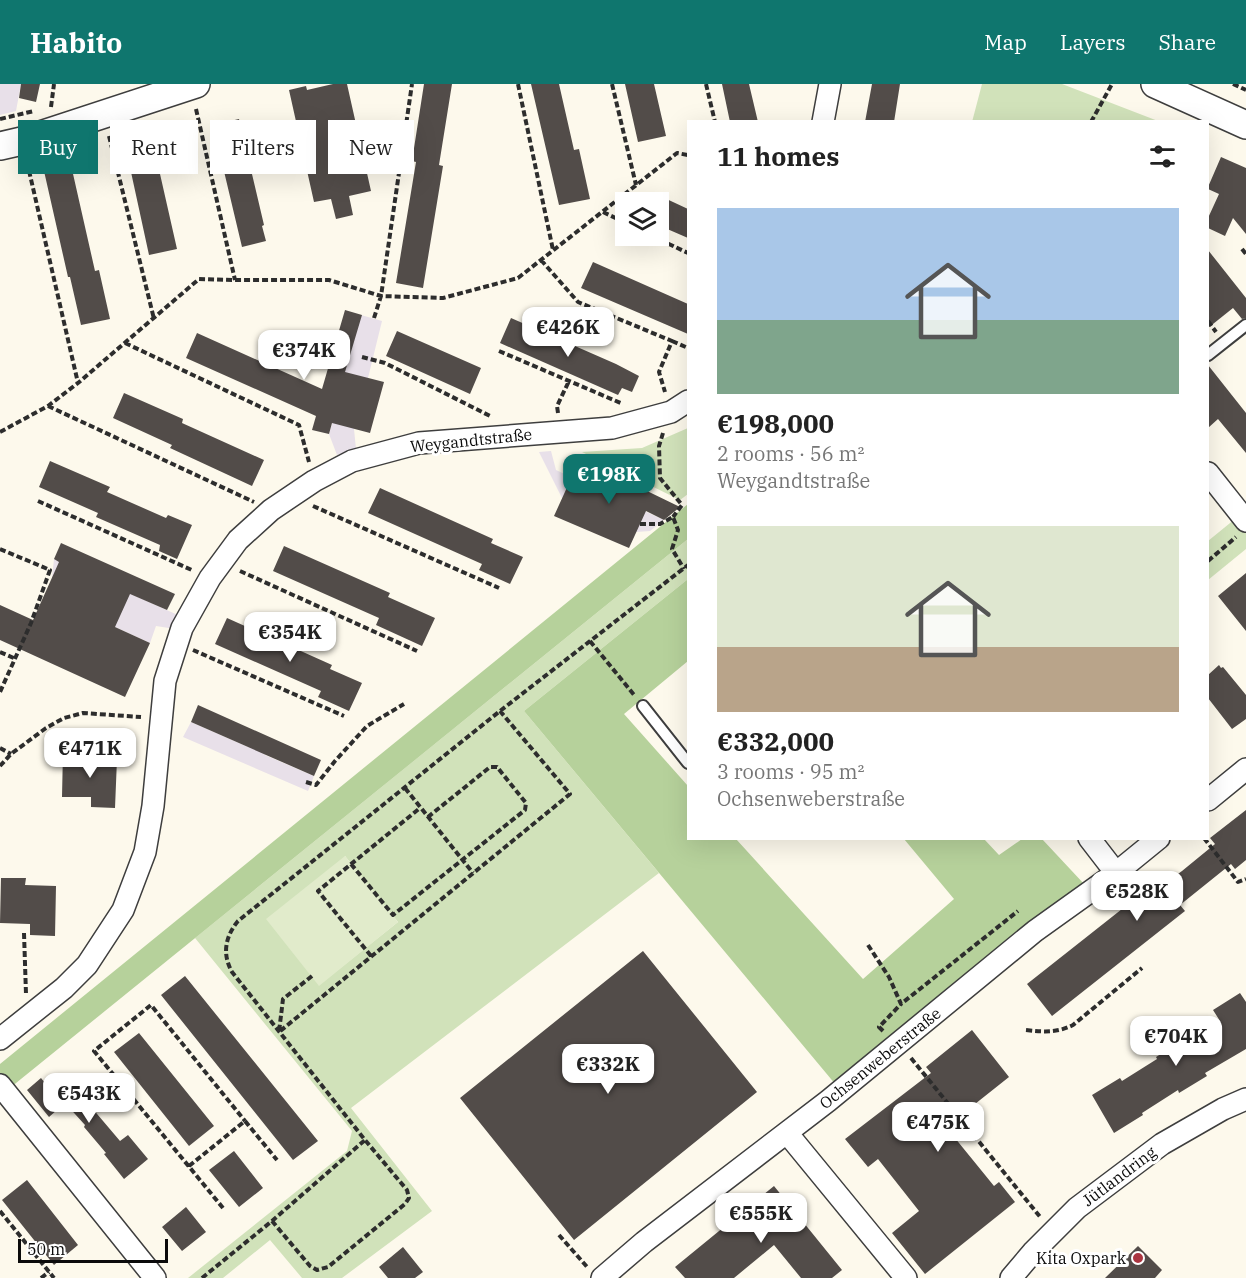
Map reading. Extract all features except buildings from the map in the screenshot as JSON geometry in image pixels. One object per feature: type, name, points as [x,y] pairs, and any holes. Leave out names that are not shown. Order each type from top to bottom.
[{"type":"street","points":[[823,120],[830,84]]},
{"type":"street","points":[[1155,84],[1246,125]]},
{"type":"street","points":[[11,144],[193,85]]},
{"type":"street","name":"Weygandtstraße","points":[[0,1039],[64,988],[87,965],[123,910],[145,852],[153,806],[165,681],[182,628],[215,570],[238,540],[271,510],[291,496],[352,461],[419,442],[612,428],[680,407]]},
{"type":"street","points":[[1209,474],[1244,527]]},
{"type":"street","points":[[1209,799],[1246,769]]},
{"type":"street","points":[[1091,840],[1116,873]]},
{"type":"street","name":"Ochsenweberstraße","points":[[602,1278],[644,1242],[787,1133],[1035,931],[1116,873],[1157,840]]},
{"type":"street","points":[[0,1085],[155,1278]]},
{"type":"street","name":"Jütlandring","points":[[1011,1278],[1033,1251],[1077,1208],[1162,1144],[1223,1109],[1246,1099]]},
{"type":"street","points":[[787,1133],[906,1278]]},
{"type":"lane","points":[[1209,354],[1246,325]]},
{"type":"lane","points":[[643,706],[687,762]]},
{"type":"path","points":[[374,318],[381,296],[412,84]]},
{"type":"path","points":[[518,84],[553,250]]},
{"type":"path","points":[[612,84],[636,185]]},
{"type":"path","points":[[706,84],[715,120]]},
{"type":"path","points":[[1092,120],[1112,84]]},
{"type":"path","points":[[1233,84],[1246,90]]},
{"type":"path","points":[[193,85],[235,280]]},
{"type":"path","points":[[104,113],[154,319]]},
{"type":"path","points":[[11,144],[78,383]]},
{"type":"path","points":[[0,432],[48,406],[78,383],[199,279],[329,280],[381,296],[443,298],[518,278],[677,153],[687,155]]},
{"type":"path","points":[[603,212],[615,218]]},
{"type":"path","points":[[669,244],[687,253]]},
{"type":"path","points":[[1242,249],[1246,254]]},
{"type":"path","points":[[541,260],[578,302],[687,348]]},
{"type":"path","points":[[640,525],[660,524],[673,517],[682,505],[660,478],[659,446],[680,407],[659,372],[672,341]]},
{"type":"path","points":[[125,344],[299,425],[314,481]]},
{"type":"path","points":[[499,351],[621,403]]},
{"type":"path","points":[[362,357],[385,363],[495,418],[500,436]]},
{"type":"path","points":[[560,432],[557,406],[569,381]]},
{"type":"path","points":[[48,406],[271,510]]},
{"type":"path","points":[[291,496],[499,588]]},
{"type":"path","points":[[38,501],[417,651]]},
{"type":"path","points":[[673,517],[678,530],[672,549],[684,568]]},
{"type":"path","points":[[1209,560],[1244,527]]},
{"type":"path","points":[[0,549],[50,570],[31,623],[0,692]]},
{"type":"path","points":[[272,1221],[310,1266],[321,1270],[328,1268],[405,1204],[409,1198],[407,1190],[232,972],[228,965],[226,949],[231,929],[238,921],[500,711],[687,566]]},
{"type":"path","points":[[590,641],[643,706]]},
{"type":"path","points":[[177,643],[344,716]]},
{"type":"path","points":[[0,652],[16,659]]},
{"type":"path","points":[[306,782],[316,785],[367,726],[404,704]]},
{"type":"path","points":[[279,1032],[570,794],[500,711]]},
{"type":"path","points":[[0,766],[11,754],[46,728],[64,718],[83,713],[160,718]]},
{"type":"path","points":[[0,748],[11,754]]},
{"type":"path","points":[[351,864],[393,915],[525,810],[526,803],[497,767],[490,767],[428,817]]},
{"type":"path","points":[[405,788],[472,873]]},
{"type":"path","points":[[371,956],[318,891],[420,808]]},
{"type":"path","points":[[1206,840],[1238,882],[1246,879]]},
{"type":"path","points":[[868,945],[889,976],[901,1004],[1018,911]]},
{"type":"path","points":[[24,933],[26,994],[30,1015]]},
{"type":"path","points":[[1026,1030],[1061,1031],[1073,1025],[1142,968]]},
{"type":"path","points":[[279,1032],[283,999],[312,976]]},
{"type":"path","points":[[223,1208],[94,1051],[151,1005],[277,1160]]},
{"type":"path","points":[[898,1043],[1052,1232]]},
{"type":"path","points":[[95,1098],[117,1079]]},
{"type":"path","points":[[189,1166],[244,1121]]},
{"type":"path","points":[[202,1278],[365,1140]]},
{"type":"path","points":[[0,1211],[54,1278]]},
{"type":"path","points":[[559,1236],[577,1255]]},
{"type":"path","points":[[42,1278],[49,1272]]},
{"type":"shaded area","points":[[0,84],[21,84],[16,111],[0,115]]},
{"type":"shaded area","points":[[361,315],[382,321],[354,429],[356,449],[337,455],[329,434]]},
{"type":"shaded area","points":[[551,451],[556,470],[664,520],[650,531],[636,532],[562,498],[539,452]]},
{"type":"shaded area","points":[[54,559],[180,616],[175,629],[156,626],[150,643],[115,627],[52,577]]},
{"type":"shaded area","points":[[191,722],[248,747],[256,731],[265,755],[314,776],[308,791],[183,737]]},
{"type":"green space","points":[[982,84],[1062,84],[1155,120],[973,120]]},
{"type":"green space","points":[[687,428],[687,495],[680,500],[582,452],[642,448]]},
{"type":"green space","points":[[687,505],[687,540],[0,1096],[0,1064]]},
{"type":"green space","points":[[1246,510],[1246,549],[1209,579],[1209,540]]},
{"type":"green space","points":[[687,540],[687,580],[524,711],[659,873],[351,1108],[432,1211],[342,1278],[302,1278],[270,1240],[223,1278],[188,1278],[347,1151],[352,1131],[195,938]],"holes":[[[345,856],[398,922],[319,985]]]},
{"type":"green space","points":[[687,580],[687,662],[624,714],[687,785],[687,840],[737,840],[863,979],[954,899],[905,840],[985,840],[999,855],[1021,840],[1043,840],[1085,885],[836,1085],[524,711]]},
{"type":"green space","points":[[345,856],[398,922],[319,986],[266,919]]},
{"type":"place","name":"Kita Oxpark","points":[[1138,1258]]}]
